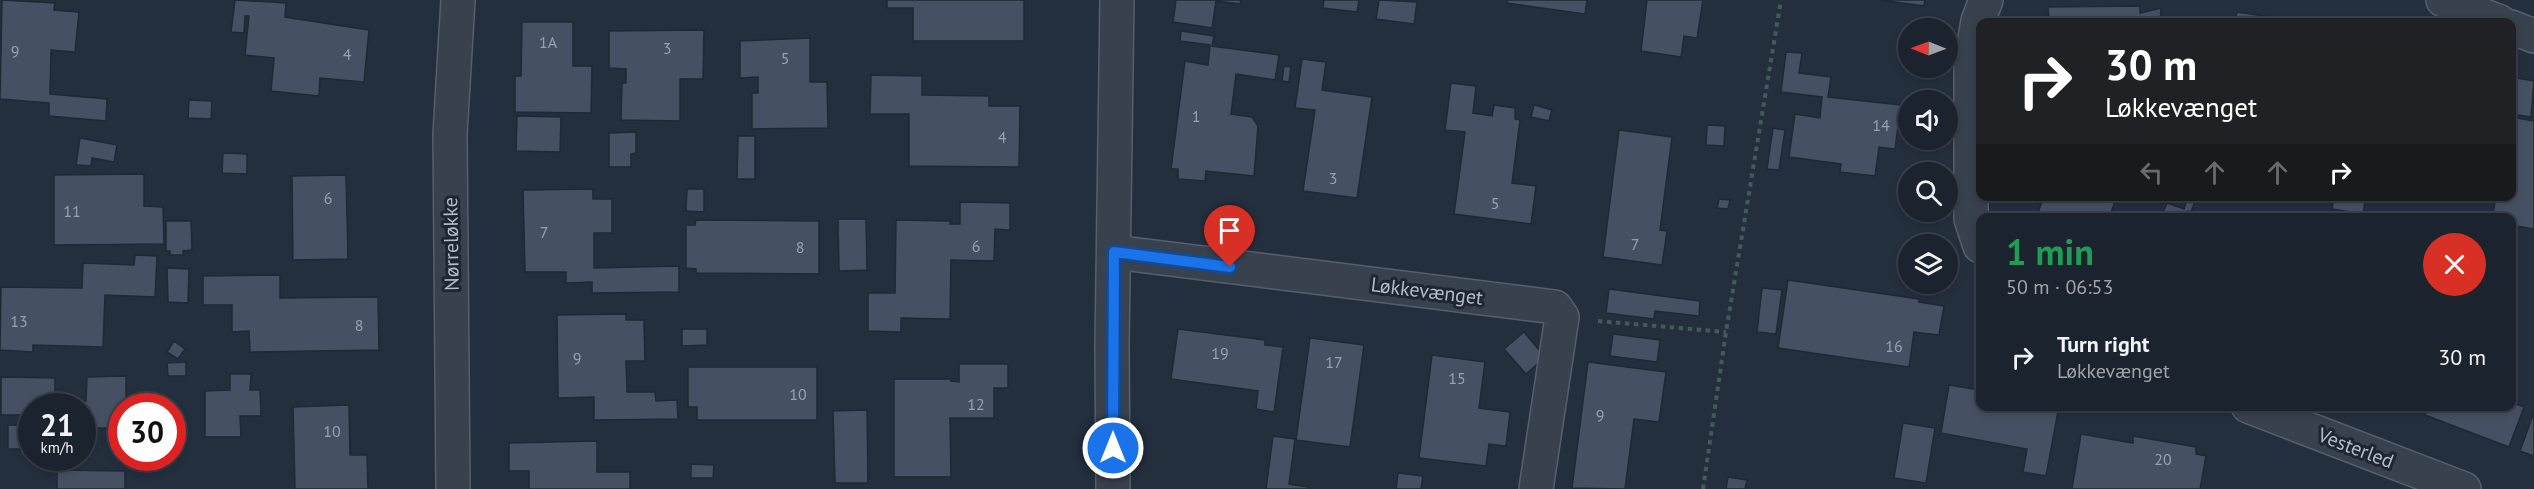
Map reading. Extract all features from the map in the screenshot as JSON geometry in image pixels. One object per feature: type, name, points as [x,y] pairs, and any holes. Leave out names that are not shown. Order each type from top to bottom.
[{"type":"street","name":"Nørreløkke","points":[[453,489],[450,134],[458,0]]},
{"type":"street","points":[[1113,489],[1112,345],[1117,0]]},
{"type":"street","points":[[1979,18],[1986,0]]},
{"type":"street","points":[[2443,0],[2490,18]]},
{"type":"street","points":[[2516,29],[2534,36]]},
{"type":"street","points":[[1976,33],[1971,62],[1971,219],[1976,234]]},
{"type":"street","name":"Løkkevænget","points":[[1114,252],[1556,308],[1562,317]]},
{"type":"street","points":[[1536,489],[1562,317]]},
{"type":"street","name":"Vesterled","points":[[2261,411],[2464,489]]},
{"type":"path","points":[[1703,489],[1726,332],[1781,0]]},
{"type":"path","points":[[1562,317],[1726,332]]},
{"type":"building","points":[[2,0],[55,3],[54,10],[79,12],[75,52],[51,50],[50,94],[107,99],[106,121],[49,116],[49,103],[0,99]]},
{"type":"building","points":[[235,0],[286,3],[285,17],[369,30],[364,82],[320,78],[319,96],[271,91],[274,58],[245,55],[249,16],[245,16],[244,33],[231,32]]},
{"type":"building","points":[[887,0],[1024,0],[1024,41],[913,41],[913,8],[887,8]]},
{"type":"building","points":[[1176,0],[1241,0],[1240,4],[1216,1],[1212,28],[1173,22]]},
{"type":"building","points":[[1324,0],[1359,0],[1357,12],[1323,8]]},
{"type":"building","points":[[1379,0],[1417,2],[1414,24],[1376,19]]},
{"type":"building","points":[[1507,0],[1587,0],[1585,14],[1507,3]]},
{"type":"building","points":[[1647,0],[1703,0],[1697,38],[1684,36],[1681,57],[1641,51]]},
{"type":"building","points":[[1880,0],[1925,0],[1924,6]]},
{"type":"building","points":[[2140,6],[2140,13],[2161,8],[2160,18],[2049,18],[2048,7]]},
{"type":"building","points":[[2237,12],[2277,18],[2236,18]]},
{"type":"building","points":[[522,22],[573,22],[573,66],[592,66],[591,113],[515,112],[515,76],[521,76]]},
{"type":"building","points":[[704,30],[703,79],[680,79],[680,121],[621,120],[622,83],[626,83],[626,69],[609,68],[609,31]]},
{"type":"building","points":[[1181,31],[1214,36],[1212,46],[1279,55],[1275,80],[1236,74],[1231,114],[1252,117],[1258,126],[1254,176],[1206,171],[1205,181],[1178,179],[1178,169],[1171,169],[1185,61],[1208,65],[1210,45],[1180,41]]},
{"type":"building","points":[[810,38],[810,82],[827,82],[828,128],[752,129],[752,93],[758,93],[758,77],[740,78],[740,41]]},
{"type":"building","points":[[1786,52],[1802,53],[1799,73],[1831,77],[1828,97],[1898,105],[1895,149],[1879,147],[1875,176],[1840,172],[1841,164],[1789,157],[1795,114],[1820,118],[1822,97],[1781,92]]},
{"type":"building","points":[[1302,59],[1326,62],[1322,90],[1372,97],[1357,198],[1303,191],[1315,110],[1295,108]]},
{"type":"building","points":[[1284,66],[1291,67],[1289,82],[1282,81]]},
{"type":"building","points":[[871,75],[922,76],[922,95],[989,96],[989,106],[1020,106],[1019,167],[909,166],[909,114],[870,114]]},
{"type":"building","points":[[2516,78],[2534,81],[2531,117],[2516,115]]},
{"type":"building","points":[[1451,83],[1476,86],[1473,113],[1492,116],[1494,105],[1515,108],[1515,119],[1520,120],[1512,183],[1536,186],[1531,224],[1454,214],[1465,132],[1445,130]]},
{"type":"building","points":[[189,100],[212,101],[211,119],[188,118]]},
{"type":"building","points":[[1534,105],[1552,110],[1549,121],[1531,117]]},
{"type":"building","points":[[517,116],[561,117],[560,152],[516,151]]},
{"type":"building","points":[[2516,118],[2534,121],[2534,229],[2516,226],[2516,213],[2493,213],[2495,201],[2516,201]]},
{"type":"building","points":[[1707,125],[1725,126],[1724,146],[1706,145]]},
{"type":"building","points":[[1773,128],[1785,130],[1779,170],[1767,169]]},
{"type":"building","points":[[1619,130],[1672,137],[1660,230],[1667,231],[1662,265],[1603,257]]},
{"type":"building","points":[[636,132],[636,153],[631,154],[631,167],[609,167],[609,133]]},
{"type":"building","points":[[738,136],[755,136],[755,179],[737,179]]},
{"type":"building","points":[[80,138],[117,145],[114,162],[92,158],[91,166],[76,165]]},
{"type":"building","points":[[223,153],[247,154],[247,174],[222,173]]},
{"type":"building","points":[[144,174],[144,206],[163,207],[164,244],[54,245],[54,175]]},
{"type":"building","points":[[346,175],[348,259],[293,260],[292,176]]},
{"type":"building","points":[[593,189],[593,199],[612,199],[612,233],[594,233],[594,268],[679,266],[679,292],[592,293],[592,282],[566,283],[566,272],[525,272],[523,190]]},
{"type":"building","points":[[687,189],[704,189],[704,212],[686,211]]},
{"type":"building","points":[[1719,199],[1730,200],[1728,209],[1717,208]]},
{"type":"building","points":[[2042,201],[2115,201],[2111,213],[2038,213]]},
{"type":"building","points":[[2186,201],[2195,201],[2191,212],[2163,213],[2167,203],[2184,209]]},
{"type":"building","points":[[2333,201],[2365,201],[2363,213],[2332,209]]},
{"type":"building","points":[[960,202],[1010,203],[1010,230],[995,229],[994,261],[951,260],[950,319],[901,318],[901,332],[868,331],[868,293],[895,293],[896,220],[950,221],[950,224],[960,224]]},
{"type":"building","points":[[838,219],[866,219],[867,270],[839,271]]},
{"type":"building","points":[[696,220],[819,221],[819,274],[696,273],[696,269],[686,268],[686,225],[695,225]]},
{"type":"building","points":[[166,221],[191,221],[192,250],[183,251],[183,255],[170,255],[170,251],[166,251]]},
{"type":"building","points":[[135,255],[157,256],[155,297],[105,295],[103,347],[33,345],[33,352],[0,350],[1,287],[82,288],[83,263],[134,265]]},
{"type":"building","points":[[167,268],[189,269],[188,303],[168,302]]},
{"type":"building","points":[[280,275],[280,298],[378,297],[379,350],[250,352],[249,331],[232,332],[232,305],[203,305],[203,276]]},
{"type":"building","points":[[1788,280],[1919,299],[1919,302],[1944,306],[1939,335],[1914,332],[1909,367],[1778,348]]},
{"type":"building","points":[[1762,288],[1782,290],[1776,334],[1757,332]]},
{"type":"building","points":[[1609,289],[1700,301],[1699,316],[1655,311],[1654,319],[1606,313]]},
{"type":"building","points":[[626,314],[626,320],[644,320],[645,361],[626,361],[627,392],[655,392],[656,401],[677,400],[678,419],[594,420],[594,397],[558,398],[557,315]]},
{"type":"building","points":[[682,329],[707,329],[707,345],[682,346]]},
{"type":"building","points":[[1178,329],[1265,340],[1265,345],[1283,347],[1274,412],[1256,409],[1258,391],[1171,379]]},
{"type":"building","points":[[1524,332],[1545,357],[1526,374],[1504,349]]},
{"type":"building","points":[[1613,334],[1660,340],[1657,362],[1610,356]]},
{"type":"building","points":[[1310,338],[1364,345],[1350,447],[1296,440]]},
{"type":"building","points":[[174,341],[185,349],[178,359],[167,352]]},
{"type":"building","points":[[1432,355],[1485,362],[1479,408],[1510,412],[1506,446],[1489,444],[1486,466],[1419,458]]},
{"type":"building","points":[[186,362],[186,376],[168,376],[167,363]]},
{"type":"building","points":[[1588,362],[1666,372],[1659,422],[1634,419],[1625,489],[1572,488]]},
{"type":"building","points":[[959,364],[1008,364],[1008,388],[994,388],[994,418],[950,418],[951,477],[894,477],[894,379],[951,379],[951,381],[959,382]]},
{"type":"building","points":[[688,367],[817,367],[817,420],[697,420],[697,407],[688,407]]},
{"type":"building","points":[[230,374],[251,374],[250,390],[260,390],[261,416],[240,416],[241,437],[205,437],[205,391],[230,390]]},
{"type":"building","points":[[126,376],[126,393],[108,393],[108,428],[96,428],[96,393],[86,393],[87,377]]},
{"type":"building","points":[[1,377],[55,378],[55,393],[18,393],[18,415],[1,415]]},
{"type":"building","points":[[1949,385],[1976,389],[1976,411],[2058,411],[2046,476],[2023,472],[2027,449],[1941,433]]},
{"type":"building","points":[[2516,404],[2524,407],[2509,447],[2425,415],[2427,411],[2516,411]]},
{"type":"building","points":[[349,405],[350,455],[367,455],[368,489],[295,489],[293,407]]},
{"type":"building","points":[[867,410],[868,483],[835,483],[833,411]]},
{"type":"building","points":[[2534,412],[2534,456],[2520,451]]},
{"type":"building","points":[[1903,423],[1935,428],[1926,483],[1894,478]]},
{"type":"building","points":[[8,425],[18,425],[18,449],[8,449]]},
{"type":"building","points":[[2081,434],[2133,443],[2133,436],[2196,447],[2196,454],[2206,456],[2200,489],[2072,489]]},
{"type":"building","points":[[1273,436],[1295,439],[1289,484],[1308,487],[1308,489],[1266,489]]},
{"type":"building","points":[[597,441],[597,472],[630,472],[630,489],[529,489],[529,471],[509,471],[509,443]]},
{"type":"building","points":[[691,464],[714,465],[713,478],[691,478]]},
{"type":"building","points":[[57,471],[125,471],[125,489],[57,489]]},
{"type":"building","points":[[1398,473],[1423,476],[1421,489],[1396,489]]},
{"type":"building","points":[[1728,477],[1747,480],[1745,489],[1726,489]]},
{"type":"route","points":[[1113,448],[1114,252],[1230,267]]}]
